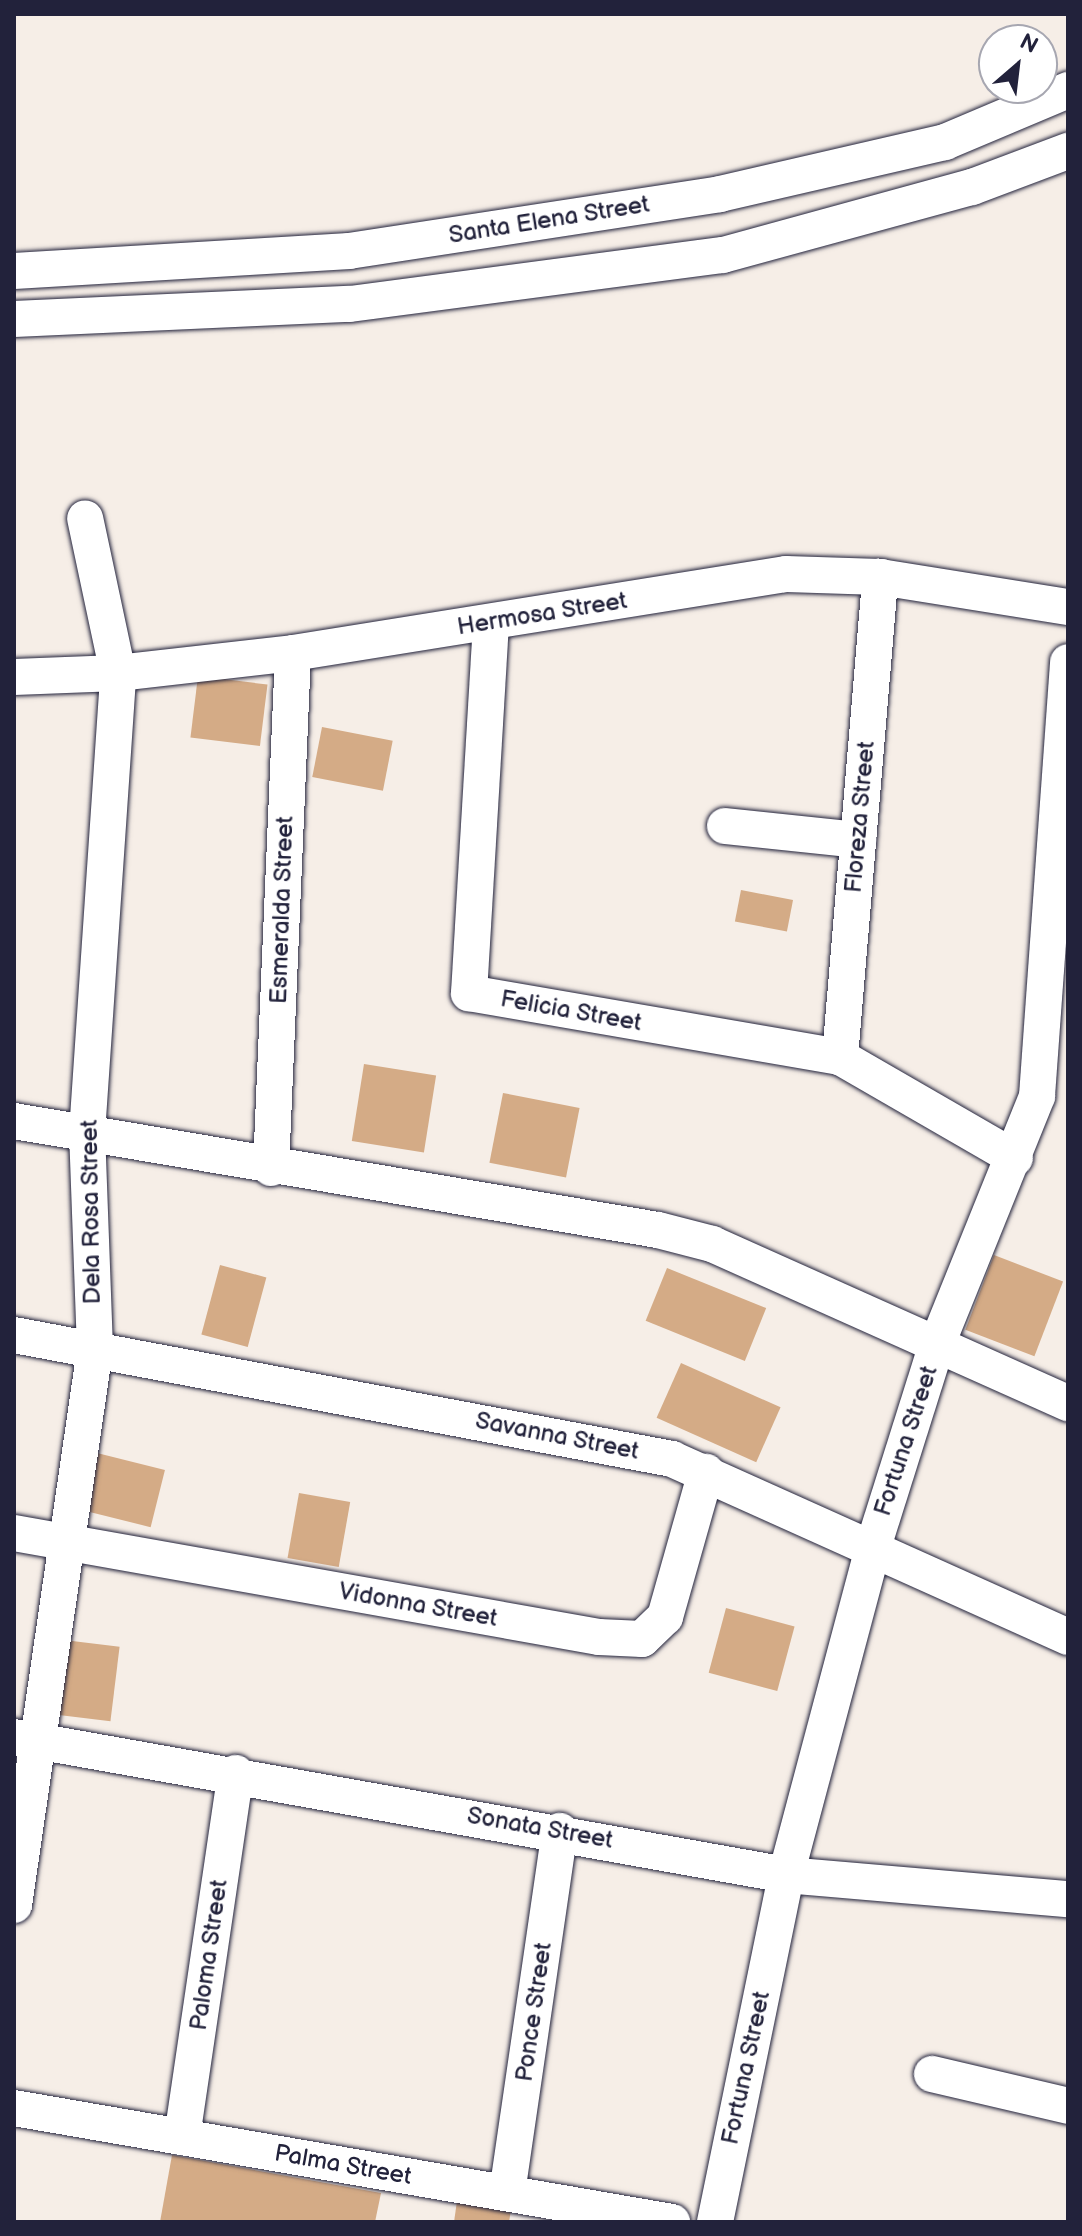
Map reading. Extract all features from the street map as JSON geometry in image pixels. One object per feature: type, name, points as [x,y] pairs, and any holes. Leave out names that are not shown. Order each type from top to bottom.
[{"type":"street","name":"Santa Elena Street","points":[[14,271],[349,251],[720,194],[945,142],[1068,90]]},
{"type":"street","points":[[14,319],[350,304],[723,255],[972,187],[1068,151]]},
{"type":"street","name":"Dela Rosa Street","points":[[14,1905],[27,1739],[68,1542],[95,1349],[87,1133],[118,673],[85,518]]},
{"type":"street","name":"Hermosa Street","points":[[14,677],[118,673],[293,653],[786,574],[880,577],[1068,607]]},
{"type":"street","name":"Floreza Street","points":[[840,1057],[880,577]]},
{"type":"street","name":"Felicia Street","points":[[491,623],[469,993],[840,1057],[1015,1158]]},
{"type":"street","name":"Esmeralda Street","points":[[271,1168],[293,653]]},
{"type":"street","name":"Fortuna Street","points":[[715,2222],[786,1875],[873,1547],[937,1344],[1015,1158],[1037,1096],[1068,662]]},
{"type":"street","points":[[725,826],[858,840]]},
{"type":"street","points":[[14,1121],[271,1168],[658,1230],[712,1244],[1068,1403]]},
{"type":"street","name":"Savanna Street","points":[[14,1335],[643,1452],[706,1472],[1068,1637]]},
{"type":"street","name":"Vidonna Street","points":[[14,1533],[599,1637],[642,1639],[665,1617],[706,1472]]},
{"type":"street","name":"Sonata Street","points":[[27,1739],[560,1831],[786,1875],[1068,1899]]},
{"type":"street","name":"Paloma Street","points":[[182,2137],[236,1773]]},
{"type":"street","name":"Ponce Street","points":[[507,2193],[560,1831]]},
{"type":"street","points":[[932,2074],[1068,2106]]},
{"type":"street","name":"Palma Street","points":[[14,2108],[672,2222]]},
{"type":"building","points":[[198,676],[267,685],[260,746],[190,738]]},
{"type":"building","points":[[322,727],[393,741],[383,791],[312,777]]},
{"type":"building","points":[[741,890],[793,900],[787,932],[735,921]]},
{"type":"building","points":[[364,1064],[436,1075],[424,1152],[352,1141]]},
{"type":"building","points":[[503,1093],[580,1108],[566,1178],[489,1163]]},
{"type":"building","points":[[994,1255],[1063,1282],[1034,1356],[965,1330]]},
{"type":"building","points":[[220,1265],[266,1277],[248,1347],[201,1335]]},
{"type":"building","points":[[667,1268],[766,1308],[745,1361],[646,1321]]},
{"type":"building","points":[[681,1363],[781,1407],[756,1462],[657,1418]]},
{"type":"building","points":[[97,1453],[165,1470],[151,1527],[83,1510]]},
{"type":"building","points":[[299,1493],[350,1502],[339,1567],[288,1558]]},
{"type":"building","points":[[726,1608],[795,1626],[777,1691],[709,1673]]},
{"type":"building","points":[[64,1640],[120,1647],[110,1721],[55,1714]]},
{"type":"building","points":[[172,2155],[381,2193],[375,2222],[160,2222]]},
{"type":"building","points":[[457,2201],[511,2210],[509,2222],[454,2222]]}]
